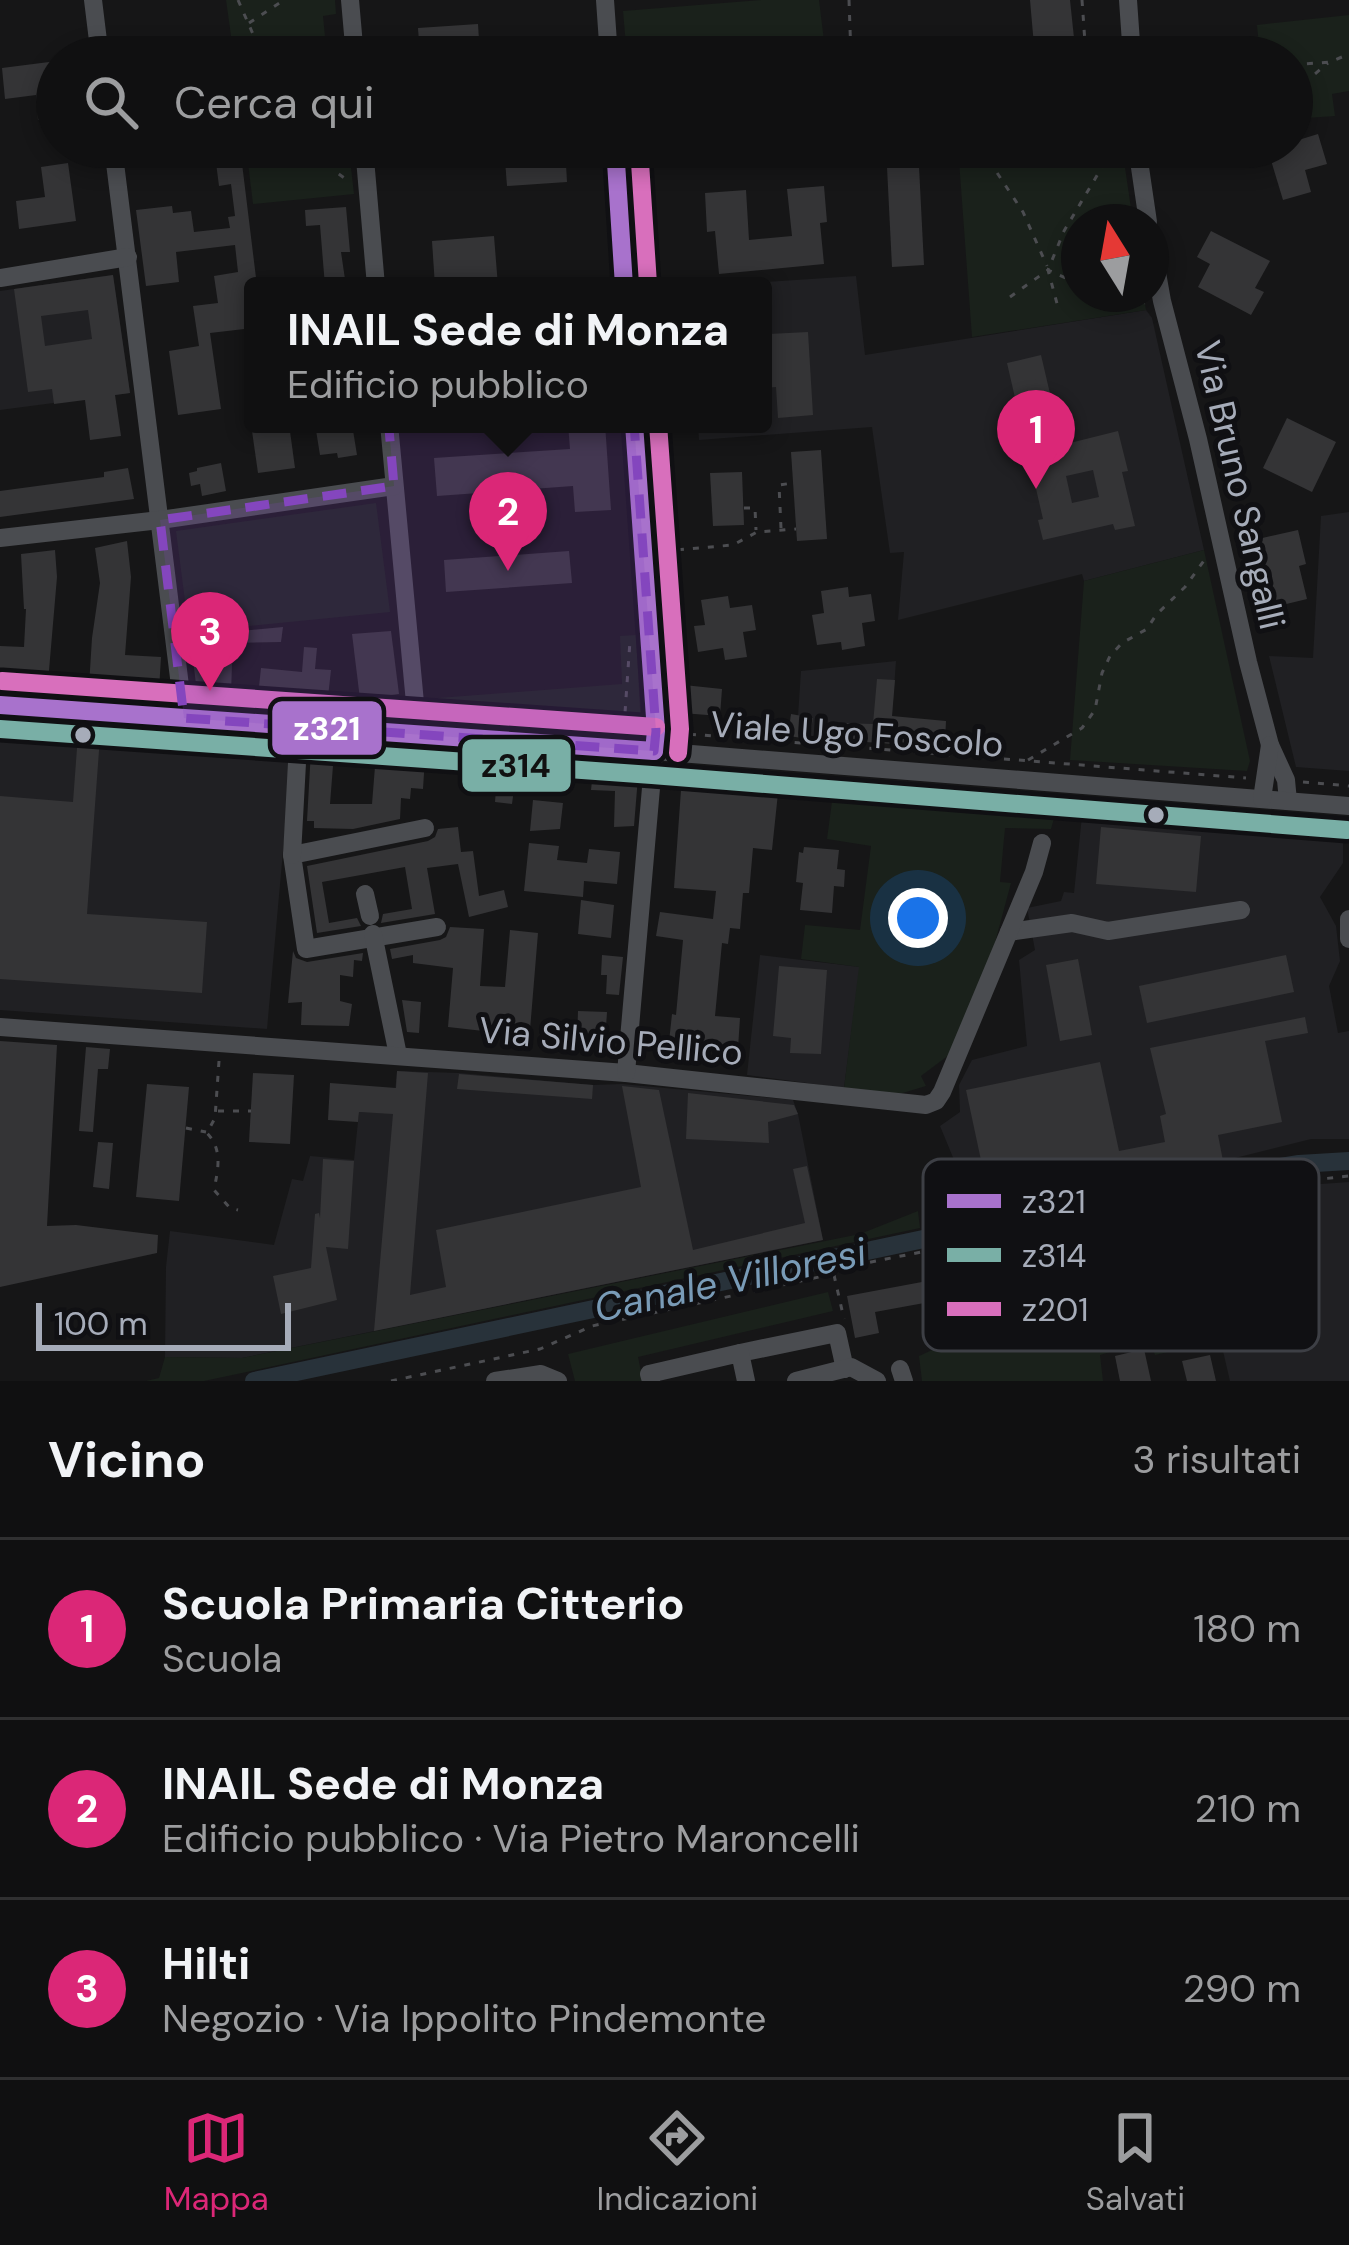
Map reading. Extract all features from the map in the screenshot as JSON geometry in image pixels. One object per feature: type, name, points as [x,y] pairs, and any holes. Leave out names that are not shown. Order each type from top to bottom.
[{"type":"street","points":[[92,0],[97,36]]},
{"type":"street","points":[[350,0],[353,36]]},
{"type":"street","points":[[605,0],[608,36]]},
{"type":"street","points":[[1128,0],[1131,36]]},
{"type":"street","points":[[116,168],[184,718]]},
{"type":"street","points":[[366,168],[375,277]]},
{"type":"street","points":[[616,168],[623,277]]},
{"type":"street","points":[[1139,168],[1145,204]]},
{"type":"street","points":[[0,278],[128,257]]},
{"type":"street","name":"Via Bruno Sangalli","points":[[1165,312],[1270,745],[1286,780],[1288,801]]},
{"type":"street","points":[[390,433],[418,735]]},
{"type":"street","points":[[626,1073],[655,710],[635,433]]},
{"type":"street","points":[[0,538],[394,486]]},
{"type":"street","name":"Viale Ugo Foscolo","points":[[0,705],[418,735],[653,761],[1349,806]]},
{"type":"street","points":[[299,726],[292,855],[306,949],[372,930],[437,927]]},
{"type":"street","name":"Via Bruno Sangalli","points":[[1262,799],[1270,745]]},
{"type":"street","points":[[292,855],[425,828]]},
{"type":"street","name":"Via Silvio Pellico","points":[[0,1027],[626,1073],[926,1105],[942,1092],[1042,843]]},
{"type":"street","points":[[365,894],[398,1055]]},
{"type":"street","points":[[1009,932],[1072,923],[1108,931],[1241,910]]},
{"type":"street","points":[[1349,919],[1349,939]]},
{"type":"street","points":[[651,1381],[649,1375],[837,1333],[845,1369]]},
{"type":"street","points":[[740,1353],[746,1381]]},
{"type":"street","points":[[796,1381],[850,1367],[877,1381]]},
{"type":"street","points":[[495,1381],[550,1378]]},
{"type":"path","points":[[238,0],[253,36]]},
{"type":"path","points":[[248,24],[284,0]]},
{"type":"path","points":[[849,0],[850,36]]},
{"type":"path","points":[[1082,0],[1085,36]]},
{"type":"path","points":[[1313,75],[1349,54]]},
{"type":"path","points":[[1313,63],[1330,62]]},
{"type":"path","points":[[335,168],[369,198]]},
{"type":"path","points":[[996,168],[1048,270],[1059,311]]},
{"type":"path","points":[[1010,297],[1048,270],[1064,231],[1102,168]]},
{"type":"path","points":[[1048,270],[1061,276]]},
{"type":"path","points":[[781,530],[779,485],[793,483]]},
{"type":"path","points":[[744,508],[755,508],[757,532]]},
{"type":"path","points":[[661,551],[733,545],[757,532],[796,529]]},
{"type":"path","points":[[1026,760],[1082,728],[1095,710],[1102,673],[1111,656],[1148,629],[1221,542]]},
{"type":"path","points":[[624,729],[631,628]]},
{"type":"path","points":[[459,757],[653,761],[1196,813]]},
{"type":"path","points":[[208,1132],[216,1111],[221,1042]]},
{"type":"path","points":[[216,1111],[251,1111]]},
{"type":"path","points":[[185,1128],[208,1132],[214,1141],[218,1153],[214,1190],[238,1210]]},
{"type":"path","points":[[1319,1179],[1349,1177]]},
{"type":"path","points":[[391,1381],[540,1349],[592,1326],[923,1252]]},
{"type":"path","points":[[833,1274],[845,1323]]},
{"type":"highlighted area","points":[[628,339],[654,751],[184,718],[160,520],[394,486],[383,360]]},
{"type":"shaded area","points":[[226,0],[335,0],[336,14],[323,16],[325,36],[231,36]]},
{"type":"shaded area","points":[[819,0],[823,36],[625,36],[623,11]]},
{"type":"shaded area","points":[[1349,15],[1349,91],[1332,94],[1335,116],[1313,118],[1313,36],[1258,36],[1257,25]]},
{"type":"shaded area","points":[[249,168],[351,168],[354,194],[253,204]]},
{"type":"shaded area","points":[[960,168],[1125,168],[1130,204],[1061,204],[1061,312],[1133,312],[972,337]]},
{"type":"shaded area","points":[[113,275],[130,393],[0,410],[0,291]]},
{"type":"shaded area","points":[[856,276],[865,355],[1148,312],[1204,550],[1084,581],[1082,574],[898,620],[904,552],[890,553],[872,427],[699,440],[699,433],[772,433],[772,281]]},
{"type":"shaded area","points":[[376,503],[390,612],[189,632],[176,531]]},
{"type":"shaded area","points":[[1349,512],[1349,771],[1296,767],[1269,656],[1313,658],[1321,516]]},
{"type":"shaded area","points":[[1204,550],[1250,761],[1247,771],[1070,760],[1084,581]]},
{"type":"shaded area","points":[[636,635],[641,726],[437,710],[438,698],[622,684],[620,636]]},
{"type":"shaded area","points":[[896,661],[890,743],[810,739],[813,718],[798,716],[801,671]]},
{"type":"shaded area","points":[[0,730],[292,751],[267,1029],[0,1010]]},
{"type":"shaded area","points":[[833,794],[1055,815],[1051,829],[1005,828],[1000,882],[1011,883],[993,950],[953,1052],[921,1076],[926,1086],[896,1095],[844,1088],[859,967],[801,959],[805,925],[860,930],[871,846],[827,839]]},
{"type":"shaded area","points":[[1082,816],[1343,831],[1343,863],[1320,897],[1336,926],[1340,961],[1329,986],[1338,1033],[1349,1031],[1349,1139],[1311,1139],[1231,1159],[954,1159],[940,1126],[960,1112],[959,1085],[972,1060],[1027,1046],[1019,960],[1035,950],[1027,908],[1061,901],[1064,892],[1074,893]]},
{"type":"shaded area","points":[[760,955],[860,967],[844,1088],[747,1075]]},
{"type":"shaded area","points":[[397,1071],[793,1100],[823,1240],[242,1358],[165,1357],[170,1231],[274,1245],[292,1179],[303,1181],[310,1156],[354,1160],[359,1112],[393,1113]]},
{"type":"shaded area","points":[[1349,1182],[1349,1381],[1230,1381],[1223,1351],[1319,1351],[1319,1184]]},
{"type":"shaded area","points":[[918,1211],[920,1228],[204,1381],[146,1381],[159,1378],[165,1357],[242,1358],[860,1234]]},
{"type":"shaded area","points":[[828,1292],[833,1311],[638,1357],[643,1381],[575,1381],[568,1354]]},
{"type":"shaded area","points":[[930,1351],[1113,1351],[1100,1355],[1103,1381],[922,1381],[919,1356]]},
{"type":"building","points":[[1030,0],[1070,0],[1074,36],[1033,36]]},
{"type":"building","points":[[478,24],[479,36],[419,36],[418,28]]},
{"type":"building","points":[[36,64],[36,95],[5,99],[2,68]]},
{"type":"building","points":[[1318,134],[1327,164],[1313,168],[1313,136]]},
{"type":"building","points":[[41,168],[69,168],[76,221],[19,229],[16,201],[45,197]]},
{"type":"building","points":[[217,168],[243,168],[256,277],[244,277],[244,329],[210,333],[221,409],[178,415],[169,351],[199,346],[193,306],[218,303],[214,276],[238,272],[235,245],[176,252],[179,282],[146,286],[136,210],[172,206],[173,213],[191,211],[194,232],[230,228],[228,217],[235,216],[231,184],[219,186]]},
{"type":"building","points":[[506,168],[566,168],[567,182],[507,186]]},
{"type":"building","points":[[887,168],[919,168],[924,265],[892,267]]},
{"type":"building","points":[[1273,168],[1312,168],[1305,170],[1311,192],[1283,200]]},
{"type":"building","points":[[824,186],[827,222],[820,223],[824,264],[719,274],[715,231],[707,232],[705,193],[746,190],[749,240],[792,236],[787,189]]},
{"type":"building","points":[[346,207],[350,252],[341,252],[345,277],[324,277],[320,225],[306,226],[305,210]]},
{"type":"building","points":[[1211,231],[1270,261],[1255,288],[1264,292],[1251,315],[1198,287],[1210,264],[1197,257]]},
{"type":"building","points":[[494,236],[497,277],[434,277],[432,241]]},
{"type":"building","points":[[113,275],[130,393],[115,395],[121,436],[90,440],[85,400],[54,404],[52,389],[28,392],[14,289]],"holes":[[[88,310],[92,339],[45,346],[41,316]]]},
{"type":"building","points":[[808,332],[813,415],[778,418],[776,387],[772,387],[772,334]]},
{"type":"building","points":[[1041,355],[1062,445],[1118,431],[1135,526],[1115,530],[1113,524],[1043,540],[1038,520],[1043,519],[1007,363]],"holes":[[[1093,470],[1099,497],[1072,503],[1066,476]]]},
{"type":"building","points":[[1287,418],[1336,442],[1312,492],[1263,468]]},
{"type":"building","points":[[252,433],[290,433],[295,468],[258,473]]},
{"type":"building","points":[[316,433],[353,433],[357,455],[320,455]]},
{"type":"building","points":[[569,433],[606,433],[611,510],[575,512],[573,486],[437,496],[434,458],[570,449]]},
{"type":"building","points":[[821,450],[827,539],[797,541],[791,452]]},
{"type":"building","points":[[221,463],[226,491],[202,496],[200,484],[191,486],[189,473]]},
{"type":"building","points":[[128,468],[134,499],[0,517],[0,491],[104,477],[104,472]]},
{"type":"building","points":[[742,472],[744,525],[713,526],[710,473]]},
{"type":"building","points":[[1298,530],[1306,564],[1299,566],[1307,599],[1274,607],[1258,539]]},
{"type":"building","points":[[127,541],[131,577],[125,655],[161,657],[159,690],[89,686],[100,583],[95,548]]},
{"type":"building","points":[[55,550],[48,682],[0,679],[0,646],[24,647],[21,554]]},
{"type":"building","points":[[569,551],[572,583],[446,592],[444,560]]},
{"type":"building","points":[[848,587],[849,597],[871,594],[875,621],[862,623],[865,646],[842,650],[841,642],[817,645],[812,615],[824,613],[821,591]]},
{"type":"building","points":[[728,596],[730,608],[752,605],[756,630],[743,632],[747,657],[725,660],[723,648],[698,652],[694,626],[705,625],[701,600]]},
{"type":"building","points":[[283,627],[281,642],[222,643],[221,633]]},
{"type":"building","points":[[391,631],[399,694],[360,699],[352,634]]},
{"type":"building","points":[[304,647],[317,648],[315,669],[331,670],[328,697],[315,695],[314,702],[258,696],[261,668],[302,672]]},
{"type":"building","points":[[193,660],[232,664],[231,694],[197,692]]},
{"type":"building","points":[[877,679],[895,680],[892,716],[946,721],[945,742],[908,740],[908,745],[837,740],[840,723],[873,724]]},
{"type":"building","points":[[684,685],[722,689],[720,716],[682,713]]},
{"type":"building","points":[[791,714],[813,718],[810,739],[788,736]]},
{"type":"building","points":[[78,735],[100,737],[87,914],[207,922],[202,993],[0,979],[0,796],[73,802]]},
{"type":"building","points":[[311,750],[334,753],[330,804],[372,804],[376,754],[425,758],[423,789],[411,788],[410,799],[401,798],[400,819],[353,829],[314,828],[314,821],[307,821]]},
{"type":"building","points":[[485,763],[517,767],[512,804],[495,802],[496,789],[482,788]]},
{"type":"building","points":[[593,772],[631,772],[638,777],[634,826],[614,827],[615,791],[591,790]]},
{"type":"building","points":[[701,785],[778,793],[772,850],[753,848],[740,929],[730,928],[728,944],[722,943],[715,1016],[740,1018],[738,1048],[669,1042],[683,940],[656,936],[660,912],[713,919],[716,891],[674,888],[681,790],[701,792]]},
{"type":"building","points":[[533,800],[563,803],[560,829],[530,831]]},
{"type":"building","points":[[458,827],[461,852],[473,851],[479,896],[504,890],[508,907],[469,917],[458,864],[427,868],[435,914],[381,923],[383,914],[412,909],[405,867],[322,882],[329,923],[357,918],[361,926],[317,933],[307,866],[428,841],[438,829]]},
{"type":"building","points":[[1101,827],[1201,836],[1196,892],[1096,884]]},
{"type":"building","points":[[529,843],[559,846],[557,860],[587,863],[589,849],[620,852],[617,884],[584,881],[583,897],[524,891]]},
{"type":"building","points":[[804,847],[839,850],[837,869],[845,870],[844,887],[834,886],[832,913],[800,910],[803,883],[796,882],[799,852]]},
{"type":"building","points":[[581,900],[614,905],[611,938],[578,934]]},
{"type":"building","points":[[450,927],[484,929],[480,986],[505,987],[510,930],[538,933],[530,1030],[518,1028],[518,1035],[448,1027],[453,968],[413,963],[413,955],[392,959],[390,949],[440,940]]},
{"type":"building","points":[[293,951],[296,958],[307,962],[363,953],[362,961],[354,960],[353,977],[340,975],[340,1001],[352,1004],[349,1026],[301,1025],[302,1002],[288,1003]]},
{"type":"building","points":[[602,955],[623,957],[619,995],[606,994]]},
{"type":"building","points":[[1286,955],[1294,992],[1147,1023],[1139,986]]},
{"type":"building","points":[[1078,959],[1092,1035],[1060,1041],[1046,965]]},
{"type":"building","points":[[779,966],[827,970],[821,1054],[790,1053],[791,1038],[773,1036]]},
{"type":"building","points":[[402,1000],[421,1002],[419,1033],[407,1032]]},
{"type":"building","points":[[578,1011],[607,1012],[605,1042],[577,1041]]},
{"type":"building","points":[[1305,1017],[1308,1033],[1265,1041],[1282,1122],[1218,1135],[1223,1159],[981,1159],[966,1090],[1100,1062],[1119,1151],[1165,1142],[1160,1116],[1166,1114],[1150,1048]]},
{"type":"building","points":[[0,1041],[57,1045],[47,1226],[158,1235],[157,1253],[0,1287]]},
{"type":"building","points":[[86,1047],[110,1049],[108,1069],[98,1069],[93,1132],[79,1131]]},
{"type":"building","points":[[397,1071],[428,1073],[410,1295],[446,1287],[436,1230],[641,1187],[622,1086],[659,1090],[693,1250],[805,1223],[793,1169],[807,1166],[823,1240],[374,1331],[393,1114],[359,1112],[358,1122],[328,1120],[330,1083],[396,1088]]},
{"type":"building","points":[[253,1073],[294,1075],[290,1144],[249,1142]]},
{"type":"building","points":[[459,1074],[593,1085],[592,1099],[457,1089]]},
{"type":"building","points":[[147,1084],[189,1087],[179,1201],[136,1197]]},
{"type":"building","points":[[688,1093],[794,1105],[798,1114],[768,1122],[769,1143],[686,1139]]},
{"type":"building","points":[[98,1142],[113,1143],[109,1189],[93,1187]]},
{"type":"building","points":[[323,1159],[354,1161],[348,1249],[326,1247],[337,1300],[281,1314],[273,1276],[311,1268]]},
{"type":"building","points":[[923,1282],[923,1303],[875,1312],[879,1333],[855,1338],[847,1296]]},
{"type":"building","points":[[1144,1351],[1151,1381],[1120,1381],[1115,1356]]},
{"type":"building","points":[[1210,1355],[1216,1381],[1187,1381],[1182,1361]]},
{"type":"waterway","name":"Canale Villoresi","points":[[1319,1163],[1349,1161]]},
{"type":"waterway","name":"Canale Villoresi","points":[[254,1381],[923,1239]]},
{"type":"transit line","name":"z321","points":[[616,168],[623,277]]},
{"type":"transit line","name":"z201","points":[[640,168],[648,277]]},
{"type":"transit line","name":"z321","points":[[635,433],[654,751]]},
{"type":"transit line","name":"z201","points":[[659,433],[678,753]]},
{"type":"transit line","name":"z201","points":[[2,681],[656,727]]},
{"type":"transit line","name":"z321","points":[[0,705],[654,751]]},
{"type":"transit line","name":"z314","points":[[0,729],[1347,830]]},
{"type":"place","name":"Scuola Primaria Citterio","points":[[1036,489]]},
{"type":"place","name":"INAIL Sede di Monza","points":[[508,571]]},
{"type":"place","name":"Hilti","points":[[210,691]]}]
